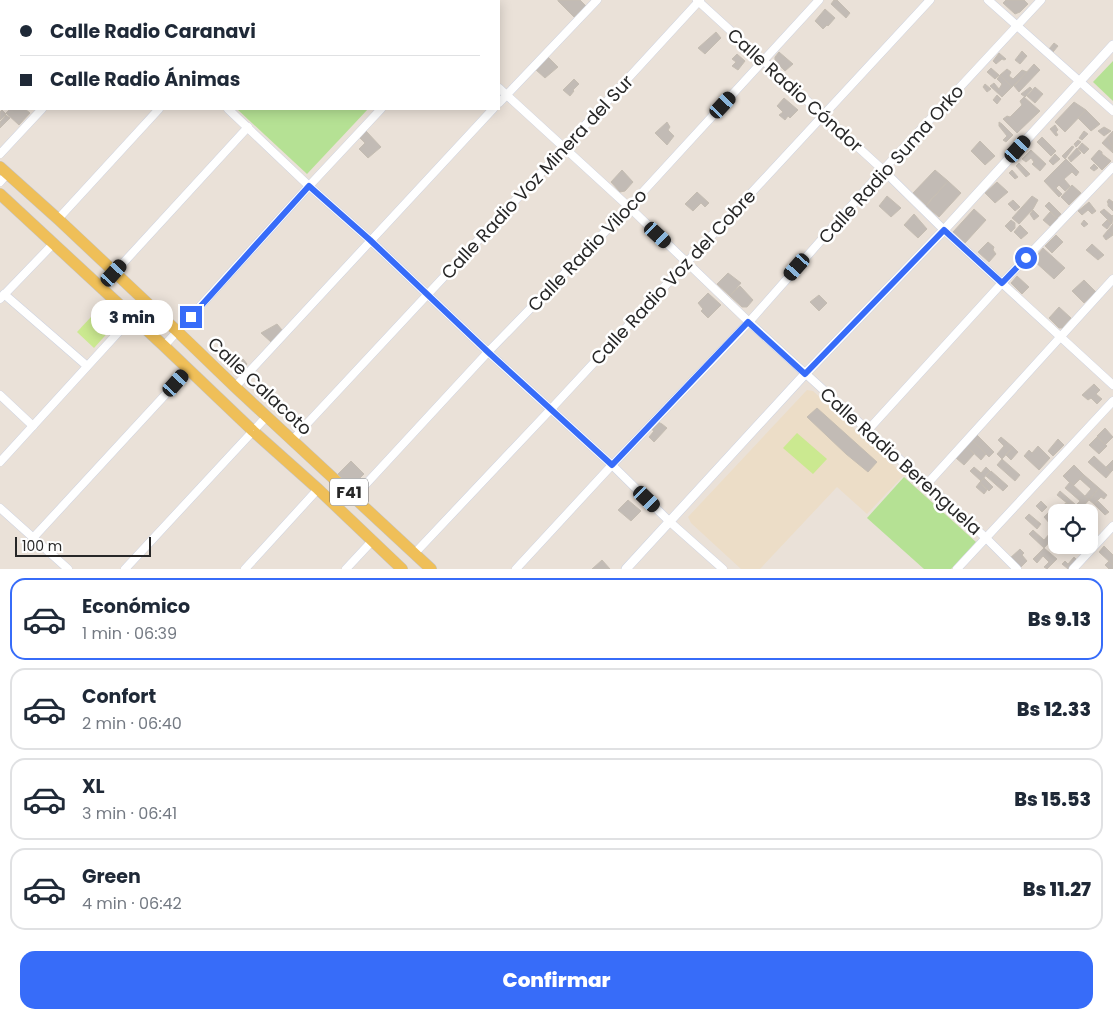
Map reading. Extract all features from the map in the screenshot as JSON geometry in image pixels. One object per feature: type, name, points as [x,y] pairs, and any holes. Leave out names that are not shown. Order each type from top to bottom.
[{"type":"main road","name":"Calle Calacoto","points":[[2,174],[58,220],[431,569]]},
{"type":"main road","name":"Calle Calacoto","points":[[0,194],[402,569]]},
{"type":"street","points":[[500,101],[597,0]]},
{"type":"street","name":"Calle Radio Viloco","points":[[354,497],[488,352],[629,207],[819,0]]},
{"type":"street","name":"Calle Radio Voz del Cobre","points":[[415,554],[930,0]]},
{"type":"street","points":[[988,0],[1113,111]]},
{"type":"street","name":"Calle Radio Suma Orko","points":[[516,569],[748,322],[883,170],[1041,0]]},
{"type":"street","name":"Calle Radio Cóndor","points":[[699,1],[1113,385]]},
{"type":"street","name":"Calle Radio Voz Minera del Sur","points":[[293,440],[302,428],[699,1]]},
{"type":"street","points":[[626,569],[805,374],[944,230],[1113,45]]},
{"type":"street","name":"Calle Radio Berenguela","points":[[500,89],[629,207],[748,322],[928,484],[1017,569]]},
{"type":"street","points":[[0,154],[41,110]]},
{"type":"street","points":[[58,220],[158,110]]},
{"type":"street","points":[[229,110],[612,465],[670,522],[723,569]]},
{"type":"street","points":[[164,346],[309,186],[381,110]]},
{"type":"street","points":[[235,387],[492,110]]},
{"type":"street","points":[[114,273],[248,127]]},
{"type":"street","points":[[868,430],[1002,283],[1113,167]]},
{"type":"street","points":[[53,244],[2,297],[87,366]]},
{"type":"street","points":[[928,484],[1113,279]]},
{"type":"street","points":[[0,462],[146,302]]},
{"type":"street","points":[[33,538],[188,369]]},
{"type":"street","points":[[0,395],[33,426]]},
{"type":"street","points":[[957,569],[1113,401]]},
{"type":"street","points":[[125,569],[267,416]]},
{"type":"street","points":[[245,569],[318,489]]},
{"type":"street","points":[[0,508],[68,569]]},
{"type":"street","points":[[1073,569],[1113,526]]},
{"type":"street","points":[[346,569],[373,540]]},
{"type":"shaded area","points":[[807,390],[813,391],[904,475],[867,514],[837,487],[760,569],[741,569],[691,523],[688,517]]},
{"type":"green space","points":[[1113,61],[1113,101],[1093,82]]},
{"type":"green space","points":[[238,110],[367,110],[307,174]]},
{"type":"green space","points":[[104,303],[121,318],[94,348],[77,332]]},
{"type":"green space","points":[[797,433],[827,459],[813,474],[783,448]]},
{"type":"green space","points":[[904,477],[976,542],[951,569],[924,569],[867,518]]},
{"type":"building","points":[[558,0],[580,0],[586,6],[574,17]]},
{"type":"building","points":[[834,0],[837,0],[850,13],[846,18],[831,4]]},
{"type":"building","points":[[1006,0],[1024,0],[1028,4],[1015,14],[1003,3]]},
{"type":"building","points":[[825,9],[835,18],[823,29],[815,21]]},
{"type":"building","points":[[716,32],[721,38],[705,54],[698,48]]},
{"type":"building","points":[[1054,43],[1058,46],[1053,52],[1049,49]]},
{"type":"building","points":[[1022,51],[1027,56],[1020,64],[1015,60]]},
{"type":"building","points":[[779,52],[793,64],[785,71],[775,61],[775,57]]},
{"type":"building","points":[[999,53],[1006,59],[1002,59],[996,64],[993,61]]},
{"type":"building","points":[[737,54],[745,61],[738,70],[732,66],[736,62],[732,59]]},
{"type":"building","points":[[548,57],[558,67],[545,78],[536,70]]},
{"type":"building","points":[[1034,64],[1040,70],[1019,92],[1014,86]]},
{"type":"building","points":[[991,68],[999,75],[995,79],[987,72]]},
{"type":"building","points":[[1007,69],[1011,72],[1009,76],[1013,79],[1022,70],[1027,72],[1012,87],[1000,75]]},
{"type":"building","points":[[1000,75],[1012,87],[1002,97],[990,86],[994,83],[999,89],[1002,84],[997,79]]},
{"type":"building","points":[[574,79],[579,84],[570,96],[563,90]]},
{"type":"building","points":[[985,84],[991,89],[987,92],[983,87]]},
{"type":"building","points":[[1030,87],[1032,89],[1025,97],[1021,94]]},
{"type":"building","points":[[1035,87],[1043,94],[1035,103],[1027,96]]},
{"type":"building","points":[[997,95],[1001,99],[997,104],[993,100]]},
{"type":"building","points":[[1024,97],[1040,111],[1017,133],[1003,119],[1007,116],[1010,117],[1022,105],[1020,101]]},
{"type":"building","points":[[784,98],[798,110],[785,120],[779,115],[783,112],[777,106]]},
{"type":"building","points":[[1074,102],[1086,110],[1065,132],[1055,122]]},
{"type":"building","points":[[2,110],[6,114],[0,120],[0,112]]},
{"type":"building","points":[[9,110],[26,110],[30,113],[19,125],[6,113]]},
{"type":"building","points":[[1086,110],[1100,124],[1091,131],[1078,118]]},
{"type":"building","points":[[6,115],[10,118],[0,128],[0,122]]},
{"type":"building","points":[[667,122],[670,127],[668,130],[674,136],[667,145],[655,133]]},
{"type":"building","points":[[999,122],[1013,135],[1006,142],[1003,140],[1007,136],[999,126]]},
{"type":"building","points":[[1055,125],[1058,130],[1056,132],[1058,135],[1056,136],[1050,129]]},
{"type":"building","points":[[1104,127],[1111,131],[1104,136],[1098,131]]},
{"type":"building","points":[[366,131],[381,147],[368,158],[359,149],[365,143],[360,138]]},
{"type":"building","points":[[1084,131],[1088,134],[1082,140],[1079,138]]},
{"type":"building","points":[[1113,131],[1113,153],[1102,143]]},
{"type":"building","points":[[1113,134],[1113,148],[1108,139]]},
{"type":"building","points":[[1042,137],[1056,151],[1051,156],[1037,142]]},
{"type":"building","points":[[1078,140],[1081,142],[1076,147],[1074,144]]},
{"type":"building","points":[[980,141],[995,156],[985,165],[971,151]]},
{"type":"building","points":[[1082,143],[1089,149],[1084,154],[1078,148]]},
{"type":"building","points":[[1072,146],[1074,147],[1065,159],[1062,156]]},
{"type":"building","points":[[1077,148],[1081,153],[1071,162],[1068,158]]},
{"type":"building","points":[[1031,150],[1046,164],[1040,171],[1032,164],[1034,162],[1031,158],[1026,162],[1022,159]]},
{"type":"building","points":[[1099,150],[1111,161],[1102,170],[1091,159]]},
{"type":"building","points":[[1055,154],[1060,159],[1053,165],[1049,161]]},
{"type":"building","points":[[1066,159],[1079,172],[1076,176],[1072,172],[1064,179],[1070,186],[1065,191],[1059,185],[1056,188],[1062,194],[1059,197],[1044,181]]},
{"type":"building","points":[[1019,163],[1030,174],[1026,177],[1016,166]]},
{"type":"building","points":[[1094,164],[1098,168],[1094,171],[1090,168]]},
{"type":"building","points":[[622,170],[633,182],[625,191],[620,192],[611,182]]},
{"type":"building","points":[[935,170],[948,181],[926,205],[913,193]]},
{"type":"building","points":[[1012,170],[1018,177],[1015,179],[1009,173]]},
{"type":"building","points":[[948,181],[961,193],[939,217],[926,206]]},
{"type":"building","points":[[997,182],[1008,192],[995,203],[985,193]]},
{"type":"building","points":[[1072,185],[1081,193],[1069,205],[1061,197]]},
{"type":"building","points":[[697,192],[709,203],[705,207],[701,203],[693,211],[685,204]]},
{"type":"building","points":[[887,196],[901,208],[891,217],[879,206]]},
{"type":"building","points":[[1032,196],[1038,200],[1033,209],[1019,224],[1012,218]]},
{"type":"building","points":[[1109,199],[1113,202],[1113,211],[1108,206],[1107,202]]},
{"type":"building","points":[[1013,200],[1020,207],[1015,211],[1008,204]]},
{"type":"building","points":[[1049,202],[1061,214],[1057,218],[1045,206]]},
{"type":"building","points":[[1089,202],[1096,211],[1092,214],[1088,210],[1082,215],[1078,211]]},
{"type":"building","points":[[974,209],[986,220],[965,243],[953,232]]},
{"type":"building","points":[[1104,209],[1113,215],[1112,224],[1100,212]]},
{"type":"building","points":[[1033,210],[1039,216],[1034,220],[1030,214]]},
{"type":"building","points":[[1050,212],[1058,219],[1050,226],[1043,220]]},
{"type":"building","points":[[914,214],[927,229],[918,238],[904,225]]},
{"type":"building","points":[[1011,220],[1015,223],[1015,228],[1011,232],[1005,226]]},
{"type":"building","points":[[1084,220],[1088,224],[1084,227],[1081,224]]},
{"type":"building","points":[[1107,220],[1111,224],[1107,229],[1102,225]]},
{"type":"building","points":[[1113,224],[1113,235],[1108,230]]},
{"type":"building","points":[[1020,225],[1028,233],[1021,239],[1014,232]]},
{"type":"building","points":[[1108,230],[1113,235],[1106,240],[1103,236]]},
{"type":"building","points":[[1056,235],[1063,242],[1052,253],[1045,246]]},
{"type":"building","points":[[988,242],[994,247],[993,250],[996,254],[989,262],[978,252]]},
{"type":"building","points":[[1092,244],[1104,255],[1098,260],[1086,250]]},
{"type":"building","points":[[1043,248],[1065,268],[1054,279],[1033,260]]},
{"type":"building","points":[[728,273],[741,283],[730,296],[717,284]]},
{"type":"building","points":[[1017,276],[1029,287],[1022,294],[1011,283]]},
{"type":"building","points":[[1084,280],[1096,292],[1084,303],[1072,291]]},
{"type":"building","points":[[740,286],[753,300],[747,307],[742,307],[730,296]]},
{"type":"building","points":[[708,293],[721,305],[708,318],[701,311],[703,309],[698,303]]},
{"type":"building","points":[[819,295],[827,303],[819,311],[810,302]]},
{"type":"building","points":[[1059,307],[1071,318],[1062,328],[1059,328],[1049,318]]},
{"type":"building","points":[[277,324],[282,330],[271,342],[261,333]]},
{"type":"building","points":[[236,358],[240,363],[243,359],[247,364],[238,374],[228,366]]},
{"type":"building","points":[[1094,384],[1100,390],[1096,394],[1102,399],[1097,404],[1091,398],[1088,400],[1082,395]]},
{"type":"building","points":[[817,408],[877,462],[868,472],[807,417]]},
{"type":"building","points":[[658,422],[667,428],[654,442],[649,437],[654,431],[651,429]]},
{"type":"building","points":[[1105,428],[1113,437],[1105,445],[1097,436]]},
{"type":"building","points":[[977,435],[994,452],[989,457],[972,440]]},
{"type":"building","points":[[1001,437],[1013,447],[1002,459],[997,454],[1004,446],[998,440]]},
{"type":"building","points":[[1097,437],[1107,446],[1099,454],[1089,445]]},
{"type":"building","points":[[1058,439],[1064,445],[1053,456],[1048,451]]},
{"type":"building","points":[[972,440],[986,454],[981,460],[966,446]]},
{"type":"building","points":[[966,446],[974,454],[964,465],[956,458]]},
{"type":"building","points":[[1038,446],[1050,458],[1039,470],[1024,456],[1029,450],[1032,453]]},
{"type":"building","points":[[1013,447],[1018,452],[1011,460],[1006,455]]},
{"type":"building","points":[[1094,456],[1111,472],[1106,478],[1088,462]]},
{"type":"building","points":[[1002,459],[1020,475],[1015,481],[997,465]]},
{"type":"building","points":[[1113,460],[1113,470],[1111,472],[1106,467]]},
{"type":"building","points":[[351,461],[364,474],[351,487],[338,474]]},
{"type":"building","points":[[1074,465],[1084,475],[1073,486],[1063,476]]},
{"type":"building","points":[[974,467],[981,473],[986,467],[990,471],[981,481],[970,471]]},
{"type":"building","points":[[991,471],[1008,486],[1003,491],[986,476]]},
{"type":"building","points":[[1084,475],[1099,488],[1089,500],[1085,496],[1091,489],[1080,479]]},
{"type":"building","points":[[984,478],[993,487],[989,491],[980,482]]},
{"type":"building","points":[[980,482],[987,490],[984,494],[976,487]]},
{"type":"building","points":[[1070,482],[1089,500],[1085,504],[1077,504],[1080,501],[1065,488]]},
{"type":"building","points":[[1099,488],[1107,495],[1104,499],[1101,497],[1094,504],[1089,500]]},
{"type":"building","points":[[1060,491],[1075,504],[1068,504],[1057,495]]},
{"type":"building","points":[[628,500],[641,511],[631,521],[618,510]]},
{"type":"building","points":[[1041,501],[1047,507],[1042,512],[1036,506]]},
{"type":"building","points":[[1098,501],[1109,512],[1105,515],[1098,508],[1098,504],[1094,504]]},
{"type":"building","points":[[1048,513],[1048,522],[1044,517]]},
{"type":"building","points":[[1029,514],[1041,524],[1037,529],[1025,518]]},
{"type":"building","points":[[1033,530],[1044,540],[1048,535],[1048,544],[1044,548],[1029,534]]},
{"type":"building","points":[[1104,546],[1113,555],[1113,565],[1099,552]]},
{"type":"building","points":[[1044,548],[1048,554],[1051,554],[1057,559],[1047,569],[1044,567],[1049,562],[1043,556],[1037,563],[1033,559]]},
{"type":"building","points":[[1020,549],[1027,561],[1019,569],[1009,559]]},
{"type":"building","points":[[1074,557],[1079,562],[1072,569],[1068,569],[1062,564],[1065,561],[1068,564]]},
{"type":"building","points":[[602,560],[610,569],[592,569]]},
{"type":"building","points":[[1109,561],[1113,565],[1113,569],[1109,569],[1105,565]]},
{"type":"route","points":[[191,317],[309,186],[370,240],[488,352],[612,465],[748,322],[805,374],[944,230],[1002,283],[1026,258]]}]
